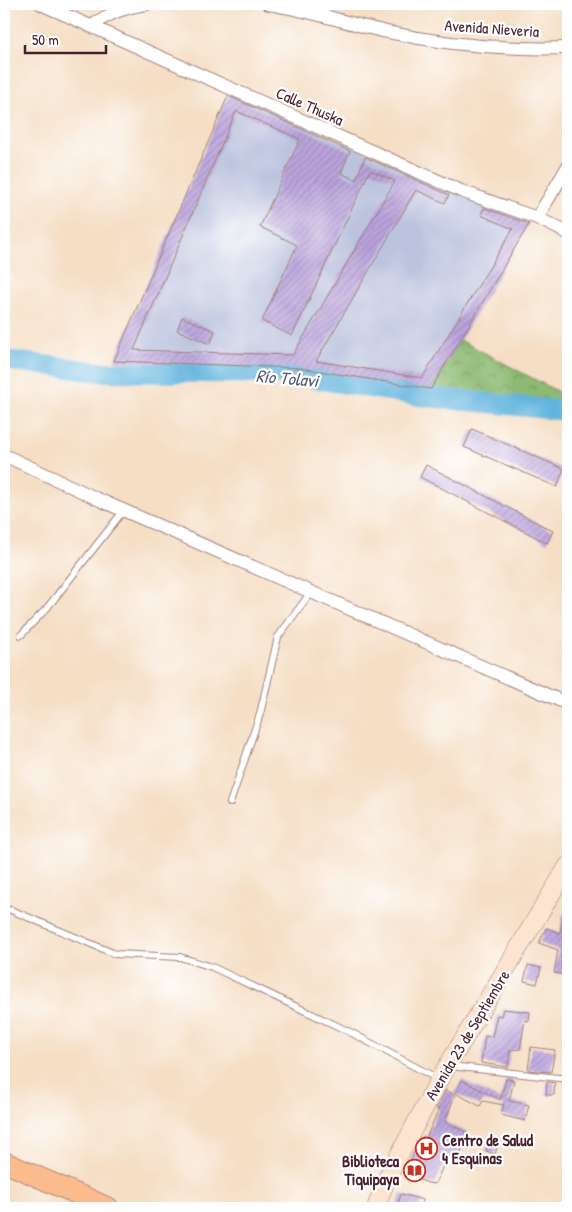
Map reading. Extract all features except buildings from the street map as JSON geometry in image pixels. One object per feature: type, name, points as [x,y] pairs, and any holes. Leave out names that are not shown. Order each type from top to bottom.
[{"type":"main road","name":"Avenida 23 de Septiembre","points":[[376,1208],[386,1180],[443,1073],[568,866]]},
{"type":"main road","points":[[4,1162],[109,1208]]},
{"type":"street","name":"Calle Thuska","points":[[40,4],[461,191],[537,218],[568,233]]},
{"type":"street","points":[[92,26],[105,16],[126,7],[146,4]]},
{"type":"street","name":"Avenida Nieveria","points":[[268,4],[387,32],[473,46],[518,49],[568,48]]},
{"type":"street","points":[[537,218],[568,166]]},
{"type":"street","points":[[4,455],[124,510],[568,704]]},
{"type":"lane","points":[[21,636],[47,608],[124,510]]},
{"type":"lane","points":[[230,803],[260,714],[278,637],[311,592]]},
{"type":"lane","points":[[11,910],[115,954],[180,957],[212,967],[350,1032],[443,1073],[568,1079]]},
{"type":"shaded area","points":[[229,93],[529,223],[431,389],[300,368],[114,361]]},
{"type":"green space","points":[[460,340],[568,397],[568,402],[431,389]]},
{"type":"waterway","name":"Río Tolavi","points":[[4,360],[100,372],[285,374],[418,396],[568,411]]},
{"type":"place","name":"Centro de Salud 4 Esquinas","points":[[426,1149]]},
{"type":"place","name":"Biblioteca Tiquipaya","points":[[415,1170]]}]
